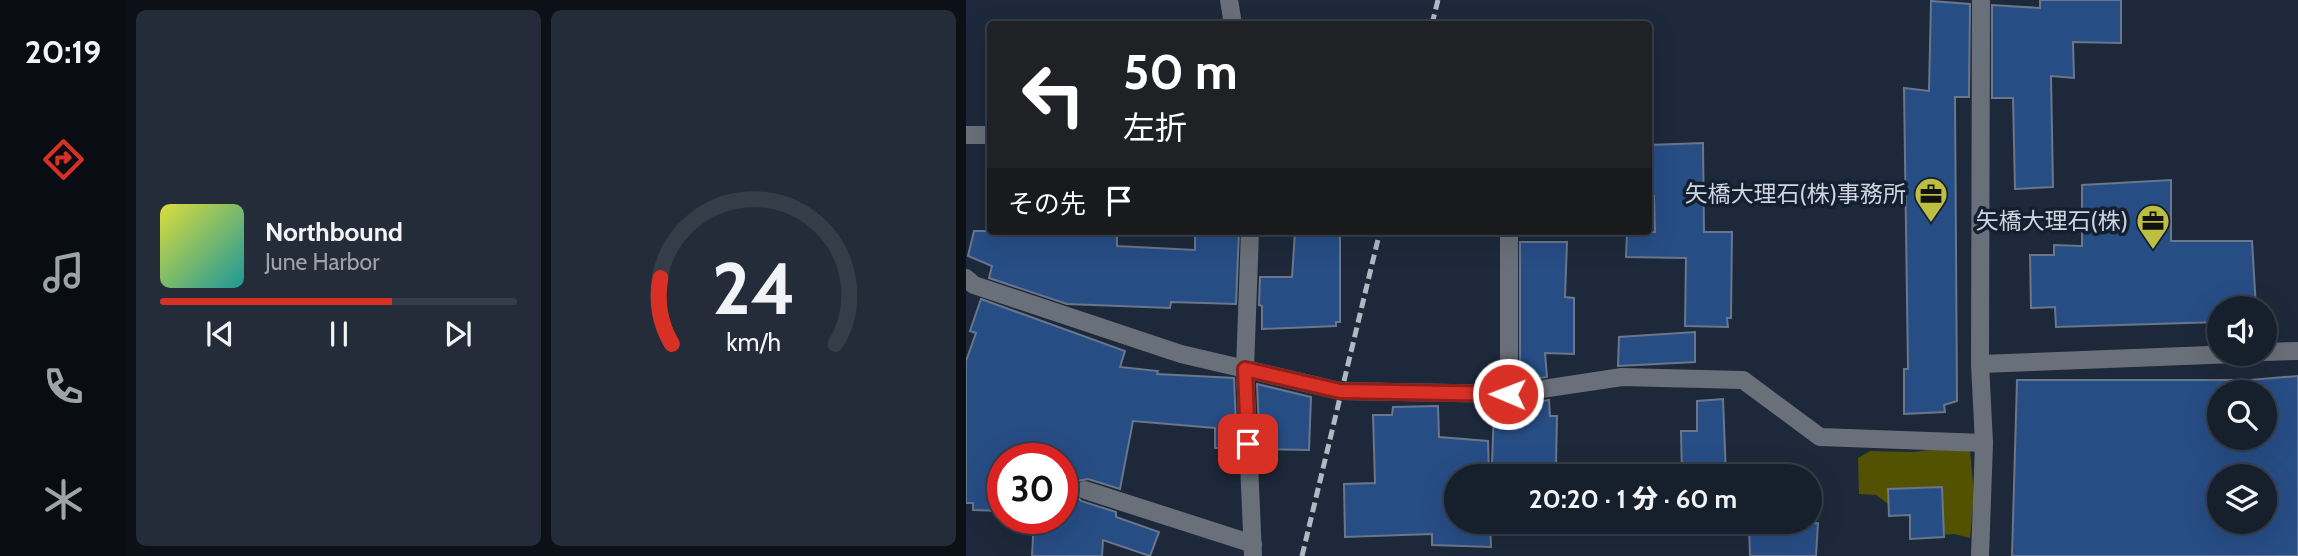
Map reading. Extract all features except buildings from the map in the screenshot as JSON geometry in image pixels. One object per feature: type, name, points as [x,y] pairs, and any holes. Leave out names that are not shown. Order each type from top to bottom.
[{"type":"street","points":[[1229,0],[1232,21]]},
{"type":"street","points":[[1980,556],[1983,443],[1980,364],[1981,0]]},
{"type":"street","points":[[966,135],[987,135]]},
{"type":"street","points":[[1084,489],[1253,550],[1245,369],[1250,235]]},
{"type":"street","points":[[1508,394],[1509,235]]},
{"type":"street","points":[[966,278],[974,285],[1181,354],[1340,391],[1508,394],[1622,377],[1743,380],[1821,436],[1983,443]]},
{"type":"street","points":[[2277,352],[2298,351]]},
{"type":"street","points":[[1980,364],[2207,355]]},
{"type":"shaded area","points":[[1953,447],[1970,450],[1974,494],[1970,538],[1954,534],[1928,536],[1916,511],[1899,512],[1876,495],[1859,494],[1858,458],[1870,451],[1913,452]]},
{"type":"railway","points":[[1433,21],[1438,0]]},
{"type":"railway","points":[[1302,556],[1379,235]]},
{"type":"place","name":"矢橋大理石(株)事務所","points":[[1931,224]]},
{"type":"place","name":"矢橋大理石(株)","points":[[2153,251]]},
{"type":"route","points":[[1248,444],[1245,369],[1340,391],[1508,394]]}]
